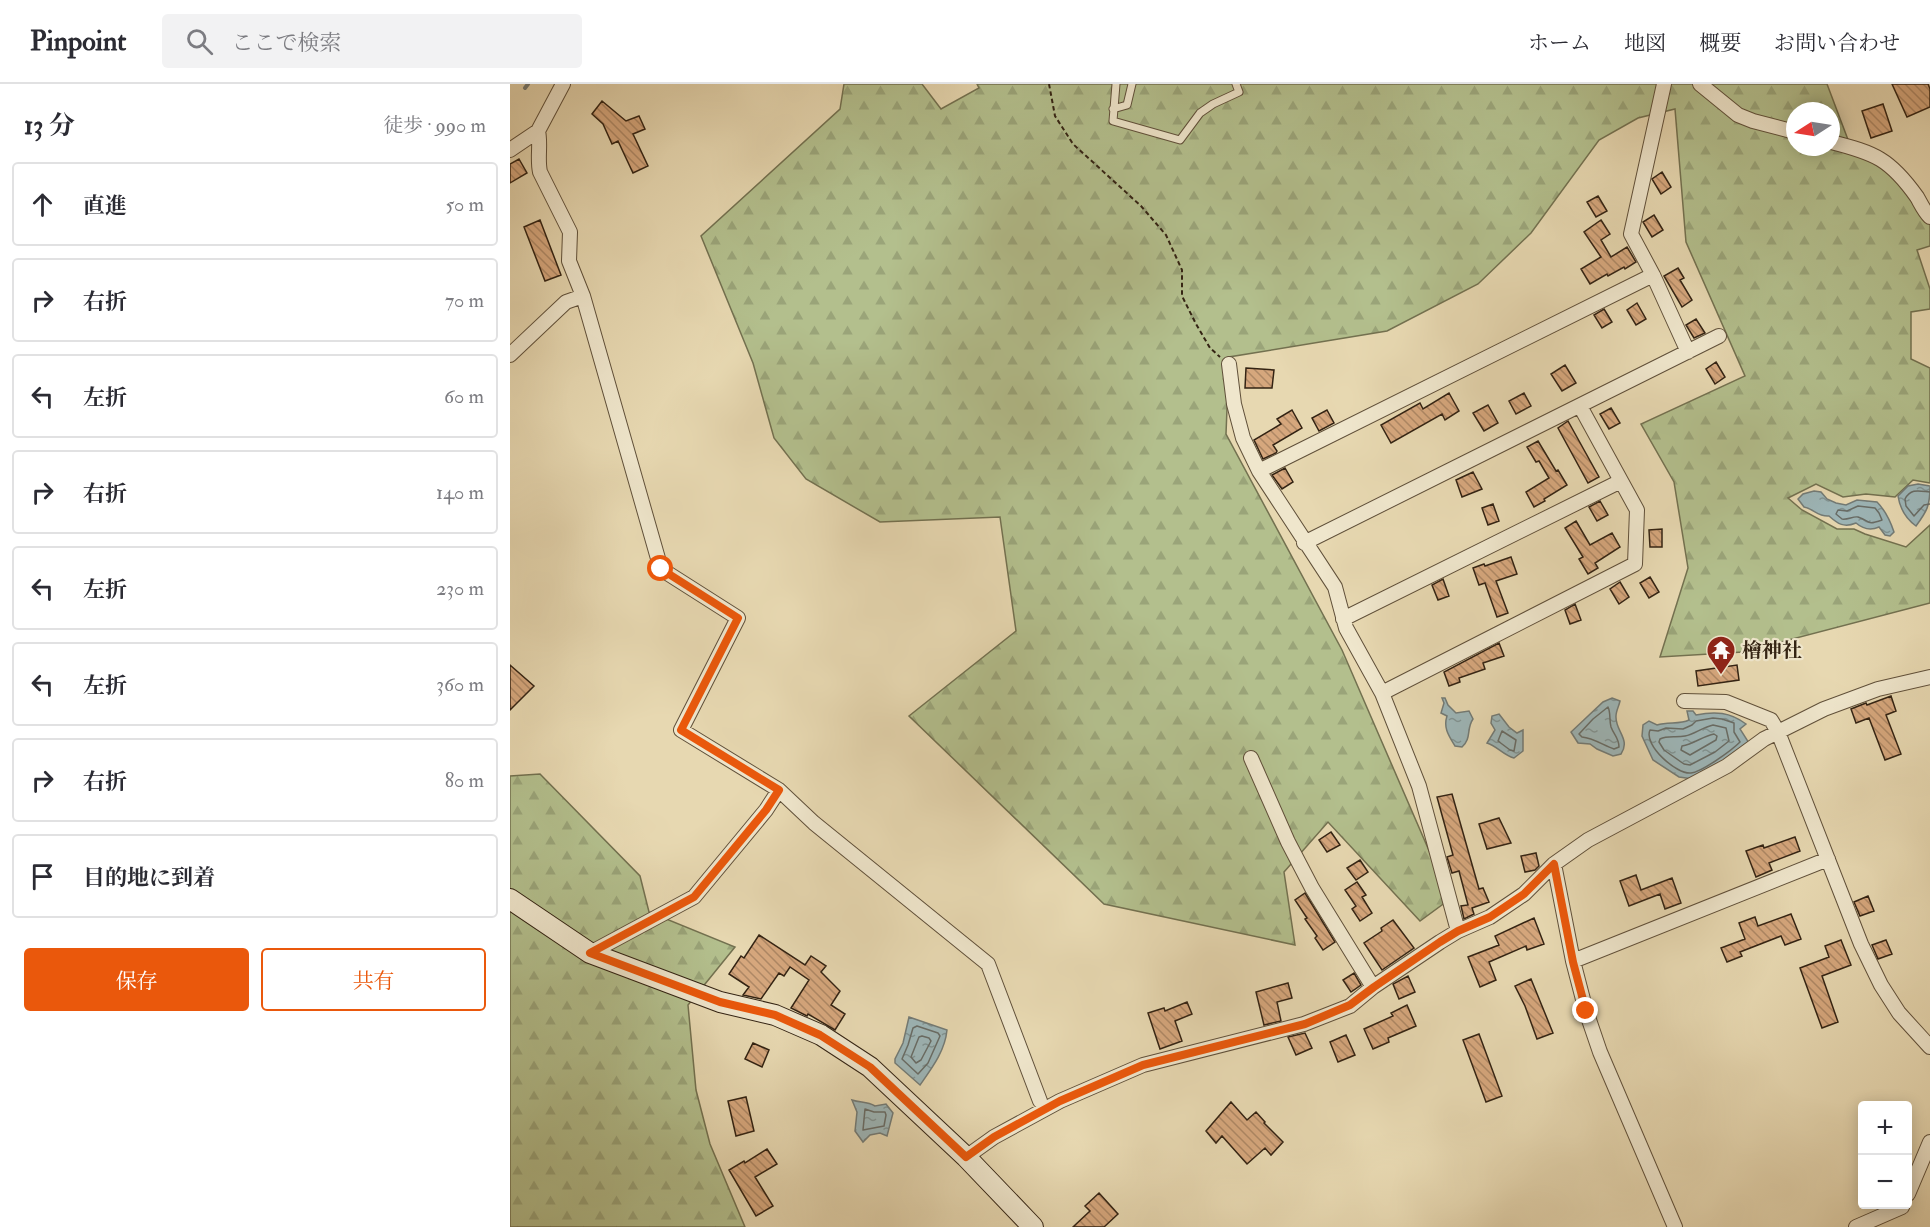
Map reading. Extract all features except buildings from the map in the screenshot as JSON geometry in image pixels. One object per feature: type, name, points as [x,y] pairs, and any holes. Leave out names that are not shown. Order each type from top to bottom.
[{"type":"street","points":[[510,150],[538,131],[563,84]]},
{"type":"street","points":[[1664,84],[1630,234],[1653,275],[1688,352]]},
{"type":"street","points":[[1700,84],[1738,115],[1786,130]]},
{"type":"street","points":[[538,131],[540,172],[570,232],[569,261],[584,297],[661,569],[738,618],[681,730],[779,790],[814,823],[988,964],[1040,1101]]},
{"type":"street","points":[[1840,144],[1860,149],[1880,158],[1896,171],[1930,217]]},
{"type":"street","points":[[1259,471],[1653,275]]},
{"type":"street","points":[[510,355],[566,302],[584,297]]},
{"type":"street","points":[[1304,543],[1719,336]]},
{"type":"street","points":[[1229,364],[1234,404],[1243,438],[1259,471],[1304,543],[1335,587],[1346,628],[1382,693],[1419,786],[1458,931]]},
{"type":"street","points":[[1382,693],[1635,564],[1637,510],[1580,406]]},
{"type":"street","points":[[1343,619],[1621,481]]},
{"type":"street","points":[[966,1157],[994,1137],[1060,1101],[1143,1065],[1305,1024],[1350,1005],[1458,931],[1490,917],[1524,894],[1554,864],[1588,840],[1727,766],[1764,739],[1824,709],[1878,689],[1930,677]]},
{"type":"street","points":[[1684,701],[1726,702],[1771,720],[1778,732],[1861,944],[1881,985],[1899,1014],[1930,1047]]},
{"type":"street","points":[[1251,758],[1288,842],[1312,888],[1374,987]]},
{"type":"street","points":[[590,953],[694,897],[766,810],[779,790]]},
{"type":"street","points":[[1573,962],[1828,859]]},
{"type":"street","points":[[1554,864],[1573,962],[1586,1011],[1600,1052],[1676,1227]]},
{"type":"street","points":[[510,899],[590,953],[720,1002],[775,1015],[820,1035],[870,1067],[966,1157],[1033,1227]]},
{"type":"street","points":[[1912,1185],[1930,1142]]},
{"type":"street","points":[[1856,1227],[1897,1209]]},
{"type":"lane","points":[[1116,84],[1113,121],[1180,140],[1200,113],[1239,92],[1236,84]]},
{"type":"lane","points":[[1113,109],[1127,105],[1132,84]]},
{"type":"path","points":[[1048,84],[1055,116],[1073,144],[1141,206],[1166,235],[1182,270],[1182,296],[1191,315],[1210,348],[1229,364]]},
{"type":"green space","points":[[844,84],[922,84],[941,109],[979,88],[977,84],[1827,84],[1834,102],[1786,102],[1786,156],[1840,156],[1840,118],[1850,145],[1890,166],[1930,215],[1930,246],[1917,250],[1930,289],[1930,309],[1911,312],[1911,359],[1930,368],[1930,483],[1913,480],[1895,497],[1866,494],[1843,497],[1816,484],[1788,498],[1802,510],[1837,529],[1854,529],[1906,547],[1930,525],[1930,603],[1743,652],[1660,657],[1688,568],[1674,482],[1641,424],[1745,376],[1686,242],[1675,109],[1638,118],[1599,140],[1531,233],[1478,284],[1387,331],[1229,357],[1226,434],[1342,650],[1450,899],[1420,921],[1328,822],[1284,872],[1295,945],[1104,904],[909,716],[1016,631],[1000,517],[880,522],[806,479],[774,438],[753,363],[701,236],[840,109]]},
{"type":"green space","points":[[540,774],[640,876],[649,912],[735,947],[688,1005],[696,1090],[710,1144],[745,1227],[510,1227],[510,776]]},
{"type":"water","points":[[1918,484],[1930,486],[1930,493],[1927,508],[1916,526],[1904,513],[1898,496],[1908,486]]},
{"type":"water","points":[[1821,492],[1827,499],[1836,503],[1846,505],[1857,500],[1877,502],[1894,532],[1890,536],[1885,535],[1879,527],[1870,529],[1856,523],[1841,524],[1829,516],[1804,507],[1798,499],[1803,494]]},
{"type":"water","points":[[1442,698],[1445,698],[1456,713],[1469,711],[1473,719],[1467,740],[1462,747],[1455,746],[1447,732],[1447,716],[1441,713],[1444,703]]},
{"type":"water","points":[[1612,698],[1620,701],[1616,721],[1624,739],[1624,749],[1621,754],[1613,756],[1590,744],[1578,743],[1571,732],[1603,702]]},
{"type":"water","points":[[1687,711],[1693,711],[1696,715],[1722,714],[1740,720],[1746,724],[1740,729],[1749,743],[1723,763],[1693,779],[1679,777],[1653,760],[1642,736],[1643,725],[1649,721],[1657,725],[1689,720]]},
{"type":"water","points":[[1499,714],[1517,733],[1523,730],[1523,751],[1514,758],[1487,743],[1495,730],[1491,723],[1492,716]]},
{"type":"water","points":[[909,1017],[947,1030],[941,1052],[920,1085],[895,1063],[903,1043]]},
{"type":"water","points":[[852,1100],[875,1106],[886,1104],[893,1113],[887,1136],[880,1133],[870,1135],[863,1142],[855,1131],[857,1112]]},
{"type":"waterway","points":[[525,88],[528,84]]},
{"type":"place","name":"檜神社","points":[[1721,676]]},
{"type":"route","points":[[661,569],[738,618],[681,730],[779,790],[766,810],[694,897],[590,953],[720,1002],[775,1015],[820,1035],[870,1067],[966,1157],[994,1137],[1060,1101],[1143,1065],[1305,1024],[1350,1005],[1440,942],[1490,917],[1524,894],[1554,864],[1573,962],[1586,1011]]}]
